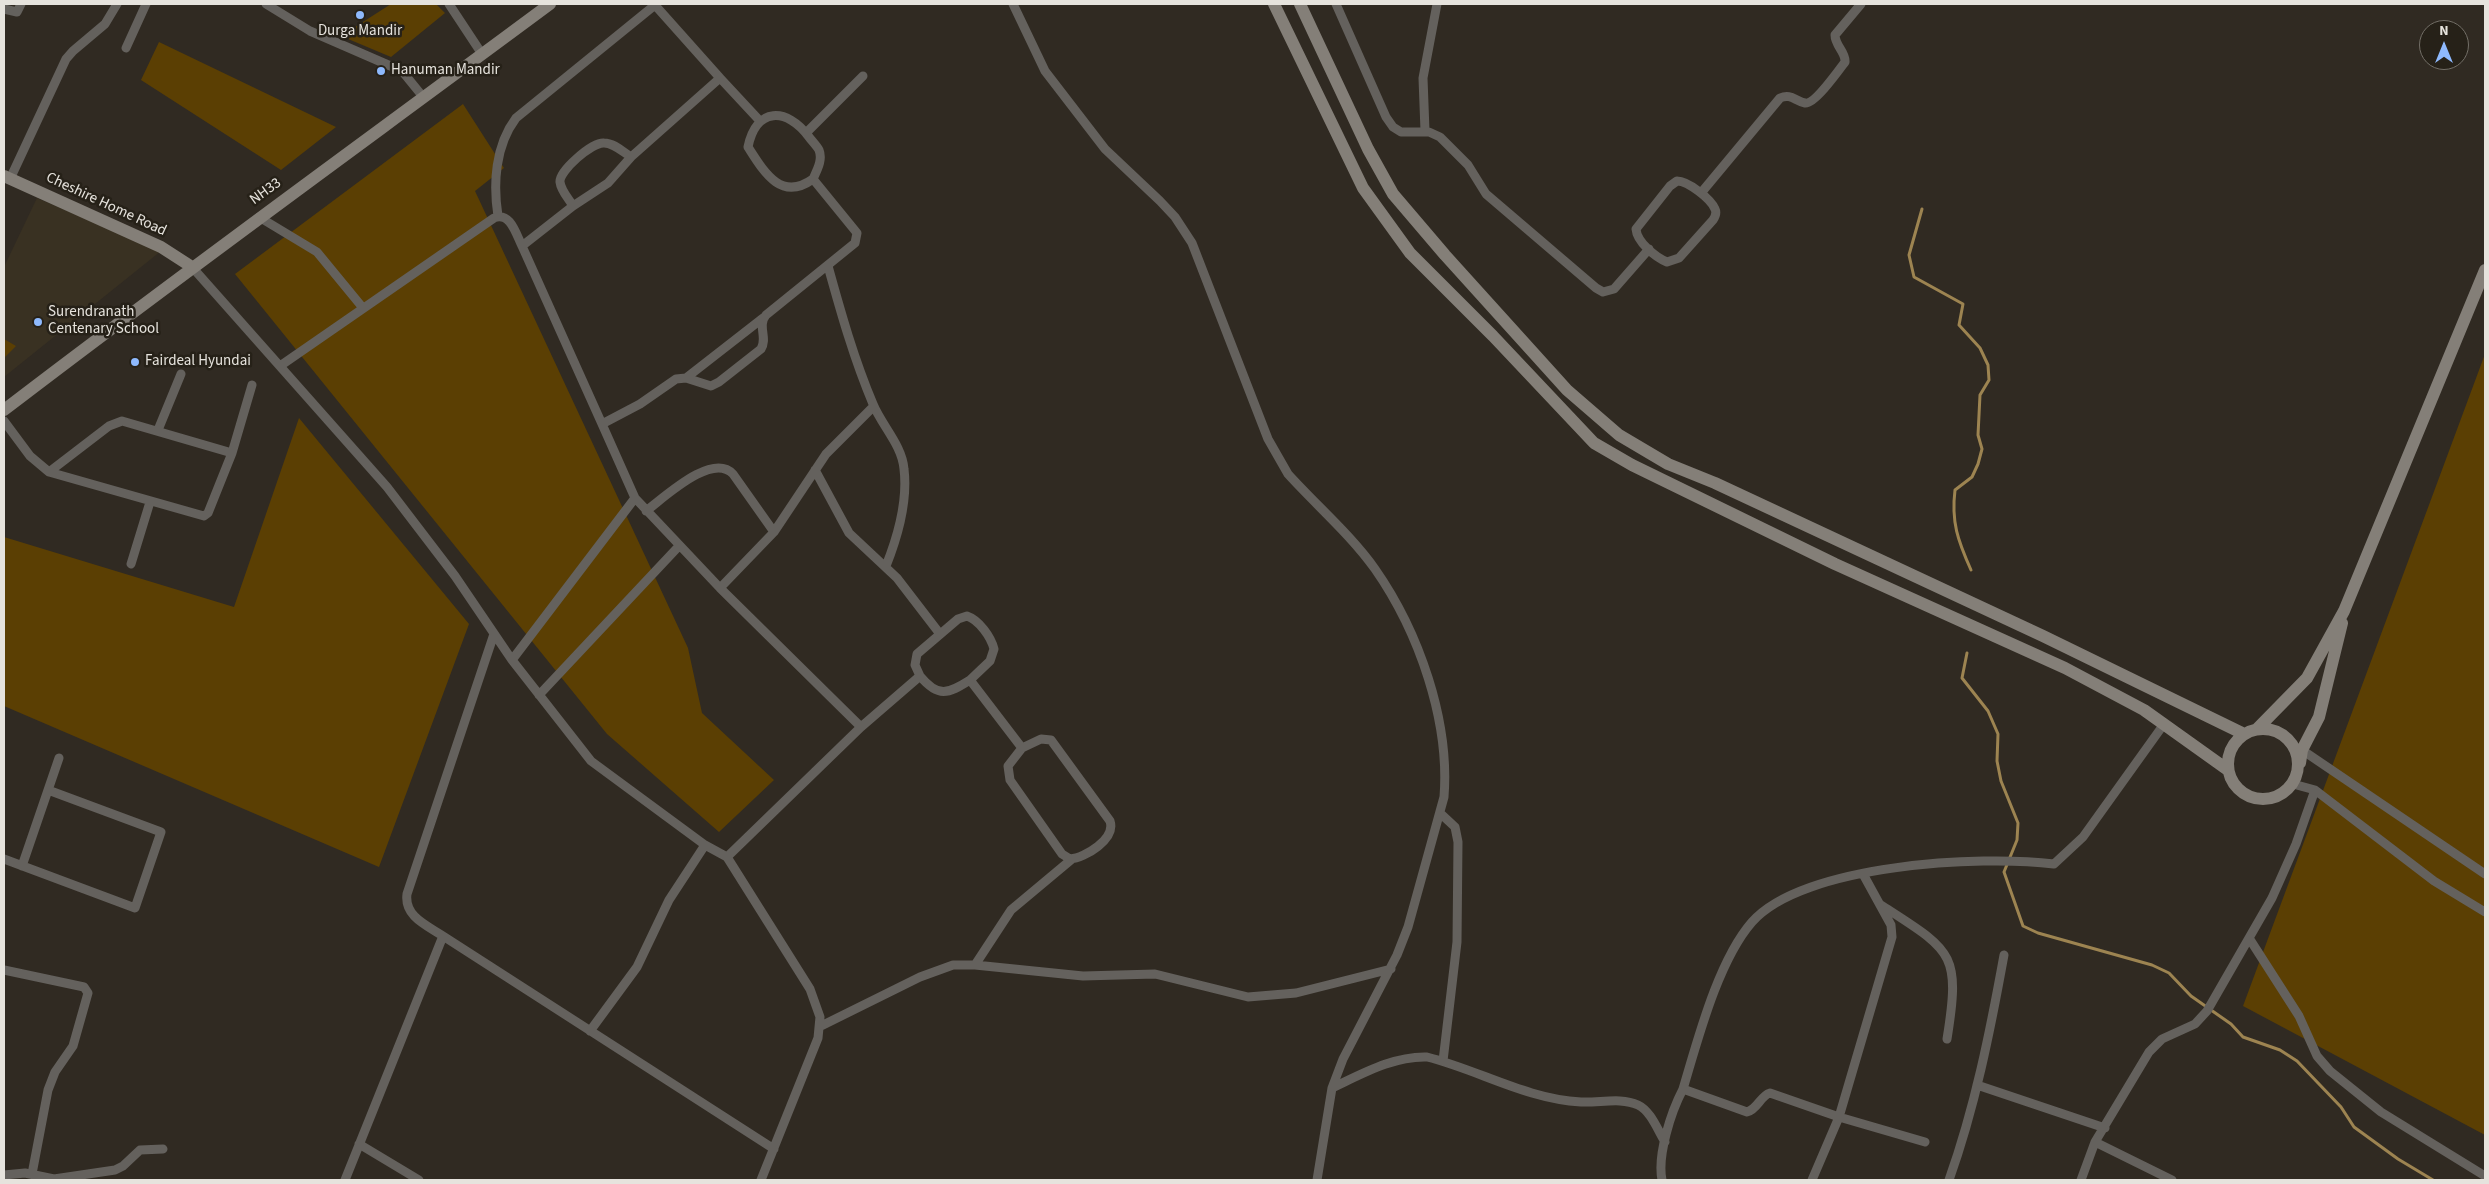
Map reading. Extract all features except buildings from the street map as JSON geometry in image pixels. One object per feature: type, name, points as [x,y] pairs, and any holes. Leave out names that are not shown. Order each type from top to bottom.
[{"type":"main road","name":"NH33","points":[[4,410],[260,217],[550,4]]},
{"type":"main road","points":[[1274,4],[1363,188],[1410,253],[1493,336],[1594,443],[1632,465],[1835,564],[2065,668],[2144,710],[2228,770]]},
{"type":"main road","points":[[1300,4],[1368,149],[1393,194],[1567,390],[1619,435],[1668,464],[1715,483],[2025,628],[2214,717],[2244,734]]},
{"type":"main road","name":"Cheshire Home Road","points":[[7,178],[161,247],[192,268]]},
{"type":"main road","points":[[2344,611],[2319,717],[2302,750],[2298,771],[2293,784],[2283,794],[2270,799],[2256,798],[2243,793],[2233,783],[2228,770],[2228,756],[2234,744],[2244,734],[2257,728],[2307,678],[2344,611],[2485,270]]},
{"type":"main road","points":[[2257,728],[2274,730],[2289,739],[2298,754],[2298,771]]},
{"type":"street","points":[[4,9],[16,12],[21,4]]},
{"type":"street","points":[[7,178],[66,60],[73,51],[105,24],[117,4]]},
{"type":"street","points":[[126,48],[146,4]]},
{"type":"street","points":[[266,4],[310,32],[402,71],[424,98]]},
{"type":"street","points":[[449,4],[482,54]]},
{"type":"street","points":[[498,216],[495,176],[506,137],[516,118],[655,4],[760,121]]},
{"type":"street","points":[[1013,4],[1045,72],[1104,149],[1160,200],[1183,227],[1192,242],[1268,439],[1278,458],[1288,474],[1375,569],[1416,643],[1427,672],[1434,702],[1445,777],[1440,814],[1408,927],[1391,968],[1343,1059],[1332,1088],[1317,1180]]},
{"type":"street","points":[[1336,4],[1389,123],[1401,132],[1425,132],[1440,137],[1468,165],[1486,194],[1599,291],[1606,292],[1614,289],[1649,249]]},
{"type":"street","points":[[1425,132],[1423,78],[1437,4]]},
{"type":"street","points":[[1701,193],[1780,98],[1788,96],[1805,103],[1813,101],[1845,62],[1845,56],[1835,41],[1835,35],[1861,4]]},
{"type":"street","points":[[806,133],[863,76]]},
{"type":"street","points":[[522,246],[573,206],[608,183],[631,157],[720,78]]},
{"type":"street","points":[[777,115],[792,119],[806,133],[819,150],[820,163],[813,179],[804,186],[791,189],[779,185],[761,168],[748,147],[751,130],[760,121],[777,115]]},
{"type":"street","points":[[573,206],[562,190],[560,180],[564,172],[579,157],[595,144],[605,143],[631,157]]},
{"type":"street","points":[[686,378],[855,243],[857,233],[813,179]]},
{"type":"street","points":[[1677,181],[1684,182],[1701,193],[1714,207],[1715,215],[1679,258],[1672,261],[1664,261],[1638,238],[1636,229],[1670,186],[1677,181]]},
{"type":"street","points":[[280,366],[498,216],[507,218],[522,246],[634,498],[720,588],[861,727]]},
{"type":"street","points":[[260,217],[317,252],[363,308]]},
{"type":"street","points":[[828,266],[849,342],[873,407],[901,456],[905,470],[900,527],[886,566]]},
{"type":"street","points":[[192,268],[387,487],[455,576],[512,660],[591,761],[705,845],[727,856],[810,989],[818,1007],[821,1026],[811,1058],[761,1180]]},
{"type":"street","points":[[602,424],[640,404],[676,379],[686,378],[711,386],[719,382],[759,352],[764,343],[761,325],[763,318]]},
{"type":"street","points":[[158,430],[181,374]]},
{"type":"street","points":[[4,421],[30,456],[49,472],[198,516],[206,515],[232,453],[252,385]]},
{"type":"street","points":[[720,588],[774,532],[826,454],[873,407]]},
{"type":"street","points":[[49,472],[115,422],[129,422],[232,453]]},
{"type":"street","points":[[646,511],[701,472],[720,466],[729,469],[774,532]]},
{"type":"street","points":[[815,470],[849,533],[858,544],[886,566],[940,634]]},
{"type":"street","points":[[512,660],[634,498]]},
{"type":"street","points":[[131,564],[150,502]]},
{"type":"street","points":[[539,695],[679,546]]},
{"type":"street","points":[[967,616],[974,619],[989,637],[994,649],[992,658],[970,680],[955,690],[943,692],[930,687],[920,676],[915,665],[915,657],[940,634],[958,619],[967,616]]},
{"type":"street","points":[[494,634],[407,894],[406,902],[411,914],[442,936],[774,1149]]},
{"type":"street","points":[[727,856],[861,727],[920,676]]},
{"type":"street","points":[[970,680],[1022,748]]},
{"type":"street","points":[[1662,1180],[1661,1162],[1675,1105],[1683,1089],[1727,961],[1752,922],[1766,908],[1787,897],[1830,881],[1863,874],[1950,861],[2023,860],[2054,864],[2083,837],[2164,724]]},
{"type":"street","points":[[975,965],[1011,910],[1072,859],[1085,854],[1108,837],[1112,828],[1110,821],[1051,740],[1041,739],[1022,748],[1008,766],[1010,780],[1057,849],[1072,859]]},
{"type":"street","points":[[2302,750],[2485,874]]},
{"type":"street","points":[[22,866],[59,758]]},
{"type":"street","points":[[2293,784],[2315,790],[2434,882],[2485,912]]},
{"type":"street","points":[[4,859],[134,908],[161,832],[48,790]]},
{"type":"street","points":[[2081,1180],[2095,1142],[2149,1052],[2162,1038],[2195,1024],[2210,1006],[2272,898],[2296,844],[2315,790]]},
{"type":"street","points":[[1440,814],[1455,827],[1458,842],[1457,942],[1443,1062]]},
{"type":"street","points":[[590,1031],[636,967],[669,900],[705,845]]},
{"type":"street","points":[[1812,1180],[1840,1117],[1892,937],[1891,925],[1863,874]]},
{"type":"street","points":[[1878,903],[1937,944],[1949,962],[1954,987],[1947,1039]]},
{"type":"street","points":[[345,1180],[442,936]]},
{"type":"street","points":[[2249,938],[2299,1016],[2317,1056],[2330,1071],[2381,1112],[2485,1176]]},
{"type":"street","points":[[1949,1180],[1967,1128],[1989,1037],[2004,955]]},
{"type":"street","points":[[821,1026],[932,971],[953,965],[975,965],[1071,976],[1155,974],[1248,996],[1296,993],[1391,968]]},
{"type":"street","points":[[4,970],[84,987],[88,993],[73,1046],[55,1072],[48,1090],[32,1174]]},
{"type":"street","points":[[1332,1088],[1403,1059],[1427,1057],[1544,1098],[1582,1102],[1616,1101],[1638,1105],[1647,1112],[1666,1142]]},
{"type":"street","points":[[1977,1085],[2105,1128]]},
{"type":"street","points":[[1683,1089],[1742,1111],[1753,1110],[1765,1095],[1770,1093],[1840,1117],[1925,1142]]},
{"type":"street","points":[[2095,1142],[2172,1180]]},
{"type":"street","points":[[359,1144],[420,1180]]},
{"type":"street","points":[[4,1175],[32,1174],[54,1180],[118,1169],[137,1151],[163,1149]]},
{"type":"shaded area","points":[[391,4],[436,4],[445,13],[391,57],[341,36]]},
{"type":"shaded area","points":[[159,42],[336,127],[281,170],[141,80]]},
{"type":"shaded area","points":[[463,104],[504,168],[475,191],[688,648],[702,713],[774,780],[719,832],[607,734],[235,274]]},
{"type":"shaded area","name":"Surendranath Centenary School","points":[[37,198],[161,251],[4,377],[4,267]]},
{"type":"shaded area","points":[[4,339],[16,346],[4,358]]},
{"type":"shaded area","points":[[2485,354],[2485,1135],[2243,1006]]},
{"type":"shaded area","points":[[299,418],[469,624],[379,867],[4,706],[4,537],[234,607]]},
{"type":"waterway","points":[[1922,209],[1909,255],[1914,277],[1963,304],[1959,325],[1980,348],[1988,365],[1989,380],[1980,395],[1978,435],[1982,449],[1972,477],[1955,490],[1954,501],[1957,531],[1962,550],[1971,570]]},
{"type":"waterway","points":[[1967,653],[1962,678],[1988,711],[1998,734],[1997,761],[2001,781],[2018,823],[2017,840],[2004,872],[2023,926],[2038,933],[2152,965],[2169,973],[2191,996],[2231,1024],[2243,1037],[2280,1050],[2297,1061],[2341,1107],[2354,1127],[2398,1159],[2433,1180]]},
{"type":"place","name":"Durga Mandir","points":[[360,15]]},
{"type":"place","name":"Hanuman Mandir","points":[[381,71]]},
{"type":"place","name":"Surendranath Centenary School","points":[[38,322]]},
{"type":"place","name":"Fairdeal Hyundai","points":[[135,362]]}]
